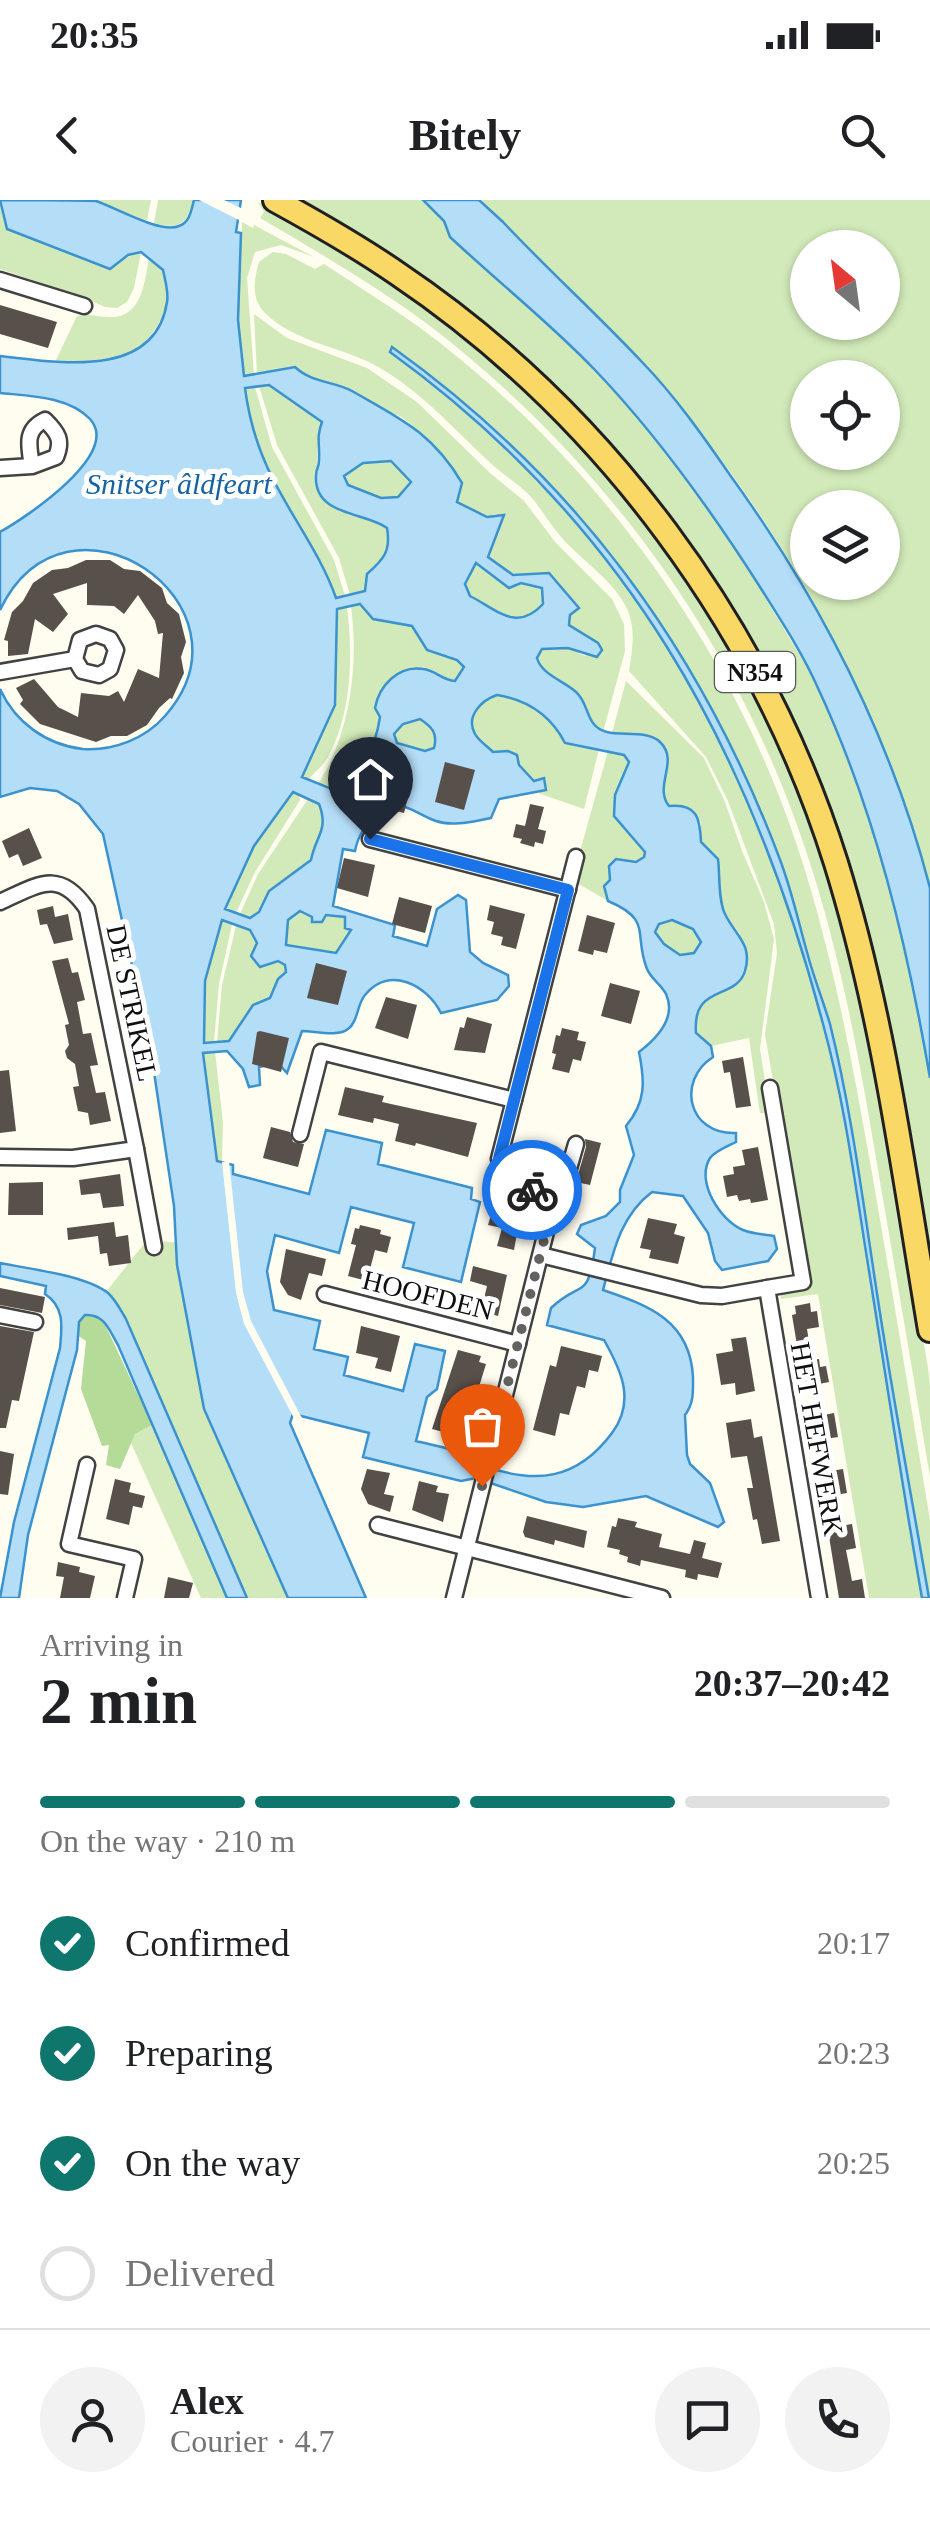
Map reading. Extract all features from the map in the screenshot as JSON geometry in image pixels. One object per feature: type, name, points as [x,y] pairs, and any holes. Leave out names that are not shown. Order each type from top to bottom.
[{"type":"main road","name":"N354","points":[[276,200],[400,274],[530,380],[606,458],[661,525],[750,662],[802,767],[852,917],[893,1110],[930,1330]]},
{"type":"street","points":[[0,280],[84,306]]},
{"type":"street","points":[[0,468],[32,466]]},
{"type":"street","points":[[4,671],[75,659]]},
{"type":"street","points":[[370,839],[568,890]]},
{"type":"street","points":[[576,857],[499,1159],[500,1170],[511,1184],[541,1192],[546,1198],[566,1179],[576,1144]]},
{"type":"street","name":"DE STRIKEL","points":[[0,902],[43,883],[63,884],[76,892],[86,908],[154,1247]]},
{"type":"street","points":[[300,1134],[321,1052],[514,1100]]},
{"type":"street","points":[[542,1255],[711,1296],[804,1282],[770,1088]]},
{"type":"street","points":[[0,1157],[72,1158],[136,1149]]},
{"type":"street","name":"HOOFDEN","points":[[466,1548],[542,1255],[550,1216],[546,1198]]},
{"type":"street","name":"HET HEFWERK","points":[[766,1288],[819,1598]]},
{"type":"street","name":"HOOFDEN","points":[[325,1294],[518,1344]]},
{"type":"street","points":[[0,1315],[36,1322]]},
{"type":"street","points":[[87,1465],[69,1544],[134,1559],[125,1598]]},
{"type":"street","points":[[378,1525],[662,1598]]},
{"type":"street","points":[[454,1598],[466,1548]]},
{"type":"green space","points":[[93,200],[151,200],[147,221]]},
{"type":"green space","points":[[158,200],[194,200],[185,220],[170,226],[154,223]]},
{"type":"green space","points":[[295,200],[423,200],[444,221],[451,237],[594,369],[651,433],[730,539],[816,682],[886,870],[916,995],[930,1078],[930,1282],[910,1155],[785,711],[570,407]]},
{"type":"green space","points":[[479,200],[930,200],[930,888],[883,746],[812,600],[900,600],[900,490],[790,490],[790,563],[694,424],[646,366]]},
{"type":"green space","points":[[258,202],[350,254],[438,316],[520,384],[595,461],[663,543],[722,632],[773,726],[827,866],[869,1033],[928,1367],[930,1477],[863,1084],[838,965],[805,848],[776,771],[741,697],[701,625],[655,557],[549,431],[426,323],[260,218],[264,212]]},
{"type":"green space","points":[[0,206],[7,229],[120,260],[141,252],[127,302],[117,308],[105,307],[0,269]]},
{"type":"green space","points":[[242,222],[314,257],[281,245],[255,252],[247,278],[254,375],[243,377],[238,320]]},
{"type":"green space","points":[[273,252],[286,254],[315,269],[324,264],[396,311],[479,375],[536,428],[638,545],[683,609],[758,746],[801,859],[845,1031],[930,1520],[930,1598],[920,1558],[858,1170],[828,1017],[780,866],[745,778],[704,694],[656,616],[601,542],[539,473],[470,408],[393,347],[390,352],[473,418],[547,490],[611,566],[668,648],[716,734],[758,826],[793,922],[838,1088],[922,1598],[869,1598],[818,1294],[781,1299],[780,1293],[808,1288],[765,1034],[777,953],[774,924],[728,801],[706,757],[629,671],[632,626],[615,590],[562,538],[526,492],[412,390],[366,361],[290,331],[264,312],[255,295],[256,275],[259,262]]},
{"type":"green space","points":[[149,257],[160,268],[167,295],[159,324],[150,336],[127,355],[110,361],[55,362],[77,316],[109,317],[129,312],[140,297]]},
{"type":"green space","points":[[254,314],[287,338],[367,368],[417,402],[524,501],[556,543],[612,599],[624,624],[625,651],[603,732],[586,716],[580,694],[539,666],[537,657],[542,649],[568,648],[585,656],[598,643],[569,625],[570,615],[549,573],[513,575],[488,557],[496,514],[487,517],[456,502],[429,440],[402,417],[367,404],[350,390],[273,371],[257,375]]},
{"type":"green space","points":[[269,385],[323,422],[315,479],[348,515],[378,521],[387,528],[387,549],[367,574],[365,591],[350,595],[339,558],[277,445],[259,386]]},
{"type":"green space","points":[[244,387],[255,387],[272,447],[334,560],[345,596],[336,599],[323,567],[268,468]]},
{"type":"green space","points":[[391,461],[411,482],[398,497],[381,498],[347,485],[344,476],[363,463]]},
{"type":"green space","points":[[476,563],[509,587],[521,583],[543,588],[543,604],[525,617],[516,618],[470,596],[465,584]]},
{"type":"green space","points":[[360,604],[373,619],[412,626],[427,650],[457,660],[464,667],[455,681],[445,680],[380,717],[365,760],[350,776],[329,788],[318,784],[345,722],[353,676],[351,606]]},
{"type":"green space","points":[[347,607],[350,664],[342,722],[328,757],[309,780],[302,777],[335,705],[337,608]]},
{"type":"green space","points":[[626,681],[704,758],[764,902],[774,939],[760,1049],[770,1113],[760,1113],[749,1038],[711,1046],[696,1033],[698,1013],[706,1000],[739,982],[740,934],[723,912],[718,859],[701,842],[701,822],[679,805],[669,806],[664,797],[668,766],[643,736],[612,733]]},
{"type":"green space","points":[[497,695],[538,711],[566,743],[599,749],[584,809],[538,793],[546,790],[519,765],[517,755],[493,752],[476,736],[473,715],[480,705]]},
{"type":"green space","points":[[420,719],[433,731],[434,749],[425,751],[396,743],[394,734],[403,723]]},
{"type":"green space","points":[[608,751],[624,755],[629,762],[615,795],[614,816],[645,852],[636,862],[616,859],[611,880],[605,886],[608,901],[577,883],[583,859],[581,848]]},
{"type":"green space","points":[[292,792],[300,800],[255,872],[236,913],[225,910],[254,846]]},
{"type":"green space","points":[[308,799],[319,804],[323,820],[311,859],[269,891],[259,912],[250,919],[240,914],[258,874]]},
{"type":"green space","points":[[301,911],[312,918],[345,917],[351,930],[336,954],[285,946],[288,920]]},
{"type":"green space","points":[[221,920],[232,924],[219,984],[214,1042],[204,1043],[205,981]]},
{"type":"green space","points":[[672,920],[693,929],[701,942],[694,953],[680,955],[655,932],[659,924]]},
{"type":"green space","points":[[236,926],[250,930],[257,943],[260,967],[278,961],[285,965],[286,972],[270,999],[253,1005],[229,1041],[217,1042],[222,985]]},
{"type":"green space","points":[[203,1052],[215,1052],[223,1123],[222,1162],[217,1161]]},
{"type":"green space","points":[[161,1241],[177,1243],[177,1265],[204,1409],[288,1598],[247,1598],[126,1319],[106,1292],[143,1245],[161,1246]]},
{"type":"green space","points":[[86,1314],[103,1320],[152,1425],[135,1434],[120,1469],[106,1465],[109,1445],[102,1446],[81,1389],[86,1341],[77,1335],[81,1317]]},
{"type":"green space","points":[[152,1425],[227,1598],[201,1598],[131,1443],[135,1434]]},
{"type":"water","name":"Snitser âldfeart","points":[[0,200],[96,201],[149,223],[171,227],[186,222],[194,200],[241,200],[236,232],[241,233],[238,320],[244,376],[295,367],[308,376],[352,391],[426,439],[462,483],[457,502],[487,517],[504,515],[488,557],[513,575],[549,573],[579,608],[570,615],[569,625],[598,643],[602,650],[597,657],[568,648],[542,649],[537,658],[539,664],[576,692],[600,729],[655,738],[665,749],[665,798],[669,806],[686,807],[695,814],[701,842],[718,859],[723,908],[747,954],[740,980],[707,999],[697,1017],[696,1033],[711,1046],[713,1057],[694,1079],[693,1105],[707,1125],[736,1133],[736,1142],[710,1158],[706,1168],[708,1189],[726,1218],[747,1231],[774,1236],[777,1249],[768,1261],[722,1270],[715,1261],[708,1233],[683,1196],[652,1192],[625,1224],[603,1290],[664,1318],[684,1342],[693,1377],[691,1402],[685,1415],[687,1455],[690,1464],[710,1483],[724,1522],[718,1527],[646,1496],[583,1507],[546,1502],[476,1478],[461,1481],[363,1457],[369,1433],[293,1414],[290,1423],[366,1598],[288,1598],[204,1409],[177,1265],[174,1206],[151,1052],[103,834],[79,804],[57,791],[30,788],[0,797],[0,689],[14,712],[33,730],[69,747],[94,749],[128,742],[157,724],[189,674],[190,632],[174,596],[145,568],[108,552],[68,552],[30,570],[0,610],[0,532],[66,483],[93,449],[96,433],[90,419],[71,406],[48,398],[0,393],[0,356],[74,362],[124,355],[144,345],[159,327],[167,302],[166,282],[163,270],[141,252],[128,255],[110,269],[7,229]],"holes":[[[269,385],[322,422],[316,476],[323,499],[342,511],[387,528],[387,549],[367,574],[365,591],[336,598],[268,468],[255,434],[245,388]],[[391,461],[411,482],[398,497],[381,498],[348,485],[344,476],[363,463]],[[476,563],[509,588],[521,583],[542,588],[543,604],[525,617],[516,618],[470,596],[465,584]],[[360,604],[373,619],[412,626],[427,650],[457,660],[464,667],[455,681],[423,669],[398,674],[385,685],[377,700],[378,729],[358,769],[329,788],[302,777],[335,705],[337,609]],[[497,695],[519,701],[546,717],[565,743],[624,755],[629,762],[615,795],[614,816],[645,852],[644,857],[636,862],[616,859],[609,866],[610,880],[604,886],[608,901],[636,921],[647,969],[669,1003],[663,1027],[639,1052],[642,1091],[626,1126],[634,1155],[620,1190],[620,1202],[606,1216],[581,1225],[577,1234],[595,1248],[589,1276],[582,1287],[551,1308],[547,1325],[604,1340],[620,1374],[623,1409],[612,1433],[584,1461],[570,1469],[537,1476],[501,1471],[481,1465],[465,1454],[416,1441],[427,1397],[437,1389],[445,1351],[415,1344],[403,1391],[344,1375],[348,1357],[314,1349],[320,1321],[274,1310],[267,1271],[275,1235],[339,1253],[351,1207],[414,1223],[403,1267],[461,1282],[480,1202],[471,1199],[472,1188],[378,1164],[382,1143],[326,1130],[309,1194],[233,1174],[233,1165],[217,1161],[203,1053],[227,1051],[243,1069],[249,1087],[260,1085],[259,1067],[278,1063],[287,1073],[302,1031],[333,1033],[348,1029],[365,995],[385,981],[407,982],[417,987],[441,1013],[497,1000],[509,986],[508,975],[470,952],[466,900],[458,895],[437,909],[427,946],[393,936],[395,925],[333,906],[343,849],[355,851],[364,829],[381,810],[404,806],[436,821],[463,823],[491,818],[499,799],[546,790],[544,778],[534,781],[519,765],[517,755],[493,752],[476,736],[472,721],[481,705]],[[420,719],[431,728],[435,738],[434,748],[425,751],[397,743],[394,734],[403,724]],[[293,792],[319,804],[322,827],[311,860],[269,891],[259,912],[250,918],[225,909],[254,846]],[[300,911],[312,917],[312,922],[322,922],[326,915],[345,917],[345,928],[351,930],[336,953],[286,945],[288,920]],[[222,920],[250,930],[257,943],[251,956],[260,967],[278,961],[285,965],[286,972],[278,979],[270,998],[253,1005],[229,1041],[204,1043],[205,981]],[[672,920],[693,929],[701,942],[694,953],[680,955],[655,932],[659,924]]]},
{"type":"water","points":[[423,200],[479,200],[642,362],[720,460],[790,565],[790,600],[811,600],[823,621],[874,724],[930,888],[930,1078],[911,978],[872,829],[838,733],[798,648],[722,530],[640,421],[578,353],[450,237],[444,221]]},
{"type":"water","points":[[392,347],[458,398],[519,453],[574,511],[670,638],[747,780],[784,871],[838,1057],[929,1598],[922,1598],[838,1087],[793,922],[757,825],[716,734],[667,648],[611,566],[547,490],[473,419],[390,352]]},
{"type":"water","points":[[0,1263],[86,1282],[113,1299],[126,1319],[247,1598],[227,1598],[118,1345],[102,1320],[85,1315],[79,1322],[77,1350],[28,1535],[19,1598],[0,1598],[14,1522],[60,1348],[61,1325],[56,1305],[45,1294],[46,1286],[0,1276]]},
{"type":"pier","points":[[199,200],[224,200],[245,210],[243,222]]},
{"type":"pier","points":[[229,1161],[243,1292],[251,1321],[304,1422],[296,1422],[244,1324],[236,1293],[222,1162]]},
{"type":"building","points":[[0,305],[57,322],[48,348],[0,334]]},
{"type":"building","points":[[86,560],[110,560],[124,569],[140,571],[162,588],[167,603],[179,614],[186,642],[181,657],[184,673],[172,699],[159,708],[147,725],[127,736],[111,736],[96,742],[40,724],[20,704],[23,700],[16,688],[34,679],[58,707],[78,717],[81,693],[109,696],[118,691],[124,702],[138,669],[159,678],[163,633],[158,634],[155,621],[138,595],[124,614],[114,606],[87,605],[87,583],[53,594],[68,614],[53,632],[35,619],[28,654],[8,656],[8,641],[4,640],[12,612],[33,583],[52,570]]},
{"type":"building","points":[[445,762],[475,770],[464,810],[435,802]]},
{"type":"building","points":[[382,771],[413,779],[404,813],[373,805]]},
{"type":"building","points":[[530,804],[544,807],[538,829],[546,831],[543,844],[535,842],[534,847],[513,837],[516,824],[525,826]]},
{"type":"building","points":[[29,828],[42,858],[23,866],[18,854],[9,858],[2,841]]},
{"type":"building","points":[[344,858],[375,865],[368,897],[337,888]]},
{"type":"building","points":[[399,897],[432,906],[425,933],[392,924]]},
{"type":"building","points":[[490,905],[525,914],[516,949],[501,945],[503,937],[491,934],[494,922],[487,920]]},
{"type":"building","points":[[53,906],[55,917],[68,914],[73,940],[54,944],[47,924],[40,925],[37,910]]},
{"type":"building","points":[[587,915],[615,923],[607,953],[578,951]]},
{"type":"building","points":[[68,958],[72,973],[78,972],[85,1000],[77,1002],[83,1034],[91,1033],[98,1065],[90,1066],[96,1093],[105,1092],[111,1121],[90,1125],[88,1113],[78,1111],[73,1087],[79,1086],[75,1064],[65,1051],[69,1045],[65,1025],[69,1024],[52,961]]},
{"type":"building","points":[[316,963],[347,971],[338,1005],[307,998]]},
{"type":"building","points":[[610,983],[640,991],[631,1024],[601,1016]]},
{"type":"building","points":[[386,997],[417,1005],[408,1039],[375,1028]]},
{"type":"building","points":[[467,1017],[492,1024],[485,1053],[454,1050]]},
{"type":"building","points":[[562,1028],[579,1032],[577,1040],[586,1042],[581,1061],[573,1059],[569,1073],[552,1069],[556,1035],[560,1036]]},
{"type":"building","points":[[260,1031],[289,1038],[281,1072],[252,1064]]},
{"type":"building","points":[[743,1057],[751,1106],[736,1108],[730,1072],[724,1073],[722,1061]]},
{"type":"building","points":[[9,1070],[16,1131],[0,1133],[0,1071]]},
{"type":"building","points":[[345,1087],[384,1096],[382,1102],[477,1123],[468,1157],[395,1141],[399,1124],[338,1115]]},
{"type":"building","points":[[271,1127],[290,1132],[293,1142],[304,1144],[298,1167],[263,1158]]},
{"type":"building","points":[[585,1139],[601,1143],[590,1185],[576,1182]]},
{"type":"building","points":[[758,1147],[768,1200],[751,1203],[750,1199],[739,1201],[737,1195],[727,1197],[723,1176],[734,1174],[733,1167],[745,1165],[742,1150]]},
{"type":"building","points":[[120,1174],[124,1206],[103,1208],[100,1193],[81,1195],[79,1180]]},
{"type":"building","points":[[43,1182],[43,1215],[8,1215],[9,1183]]},
{"type":"building","points":[[494,1205],[521,1212],[514,1250],[497,1246],[502,1228],[488,1225]]},
{"type":"building","points":[[648,1218],[677,1224],[674,1234],[685,1237],[678,1264],[649,1258],[651,1250],[640,1248]]},
{"type":"building","points":[[114,1222],[116,1237],[128,1235],[131,1263],[109,1266],[107,1253],[100,1254],[98,1236],[68,1240],[67,1228]]},
{"type":"building","points":[[360,1225],[391,1237],[387,1253],[375,1250],[367,1281],[348,1276],[356,1245],[351,1244],[355,1228]]},
{"type":"building","points":[[286,1249],[326,1259],[322,1276],[309,1273],[301,1300],[288,1295],[280,1282]]},
{"type":"building","points":[[473,1266],[507,1275],[498,1316],[481,1311],[487,1286],[470,1281]]},
{"type":"building","points":[[0,1288],[45,1297],[42,1313],[0,1305]]},
{"type":"building","points":[[810,1303],[811,1312],[817,1311],[819,1327],[807,1329],[811,1355],[799,1357],[792,1315],[796,1314],[795,1306]]},
{"type":"building","points":[[0,1326],[34,1332],[19,1401],[12,1400],[6,1428],[0,1428]]},
{"type":"building","points":[[361,1326],[400,1336],[391,1372],[375,1368],[378,1358],[356,1353]]},
{"type":"building","points":[[746,1337],[755,1391],[736,1395],[735,1383],[721,1385],[716,1354],[733,1351],[731,1339]]},
{"type":"building","points":[[561,1346],[602,1356],[598,1372],[589,1370],[585,1388],[577,1386],[569,1415],[560,1413],[555,1436],[533,1430],[550,1365],[556,1367]]},
{"type":"building","points":[[458,1350],[481,1356],[479,1362],[486,1364],[479,1387],[463,1414],[472,1416],[466,1438],[432,1429]]},
{"type":"building","points":[[819,1359],[820,1367],[826,1366],[829,1382],[804,1387],[800,1362]]},
{"type":"building","points":[[834,1413],[838,1437],[825,1439],[831,1471],[843,1469],[847,1493],[835,1495],[840,1526],[852,1524],[856,1548],[846,1550],[852,1581],[862,1579],[865,1598],[839,1598],[809,1418]]},
{"type":"building","points":[[751,1419],[754,1438],[762,1436],[780,1541],[762,1544],[747,1488],[753,1488],[747,1456],[731,1458],[726,1423]]},
{"type":"building","points":[[0,1451],[14,1454],[8,1495],[0,1494]]},
{"type":"building","points":[[367,1469],[390,1473],[384,1494],[394,1496],[390,1512],[368,1504],[361,1489]]},
{"type":"building","points":[[115,1479],[131,1483],[129,1492],[145,1496],[142,1508],[133,1506],[129,1525],[106,1519]]},
{"type":"building","points":[[419,1481],[438,1486],[436,1492],[449,1494],[443,1522],[412,1510]]},
{"type":"building","points":[[527,1516],[587,1531],[584,1548],[525,1537]]},
{"type":"building","points":[[618,1518],[662,1534],[659,1547],[690,1554],[694,1540],[706,1543],[702,1558],[722,1563],[718,1578],[698,1574],[697,1580],[685,1577],[686,1570],[641,1560],[640,1566],[627,1562],[628,1557],[619,1554],[620,1550],[607,1547]]},
{"type":"building","points":[[58,1562],[80,1567],[79,1572],[95,1576],[90,1598],[60,1598],[64,1577],[56,1576]]},
{"type":"building","points":[[168,1577],[193,1583],[189,1598],[164,1598]]},
{"type":"way so far","points":[[482,1486],[550,1216],[549,1202],[541,1192],[532,1190]]},
{"type":"route","points":[[370,839],[568,890],[499,1159],[506,1180],[532,1190]]}]
